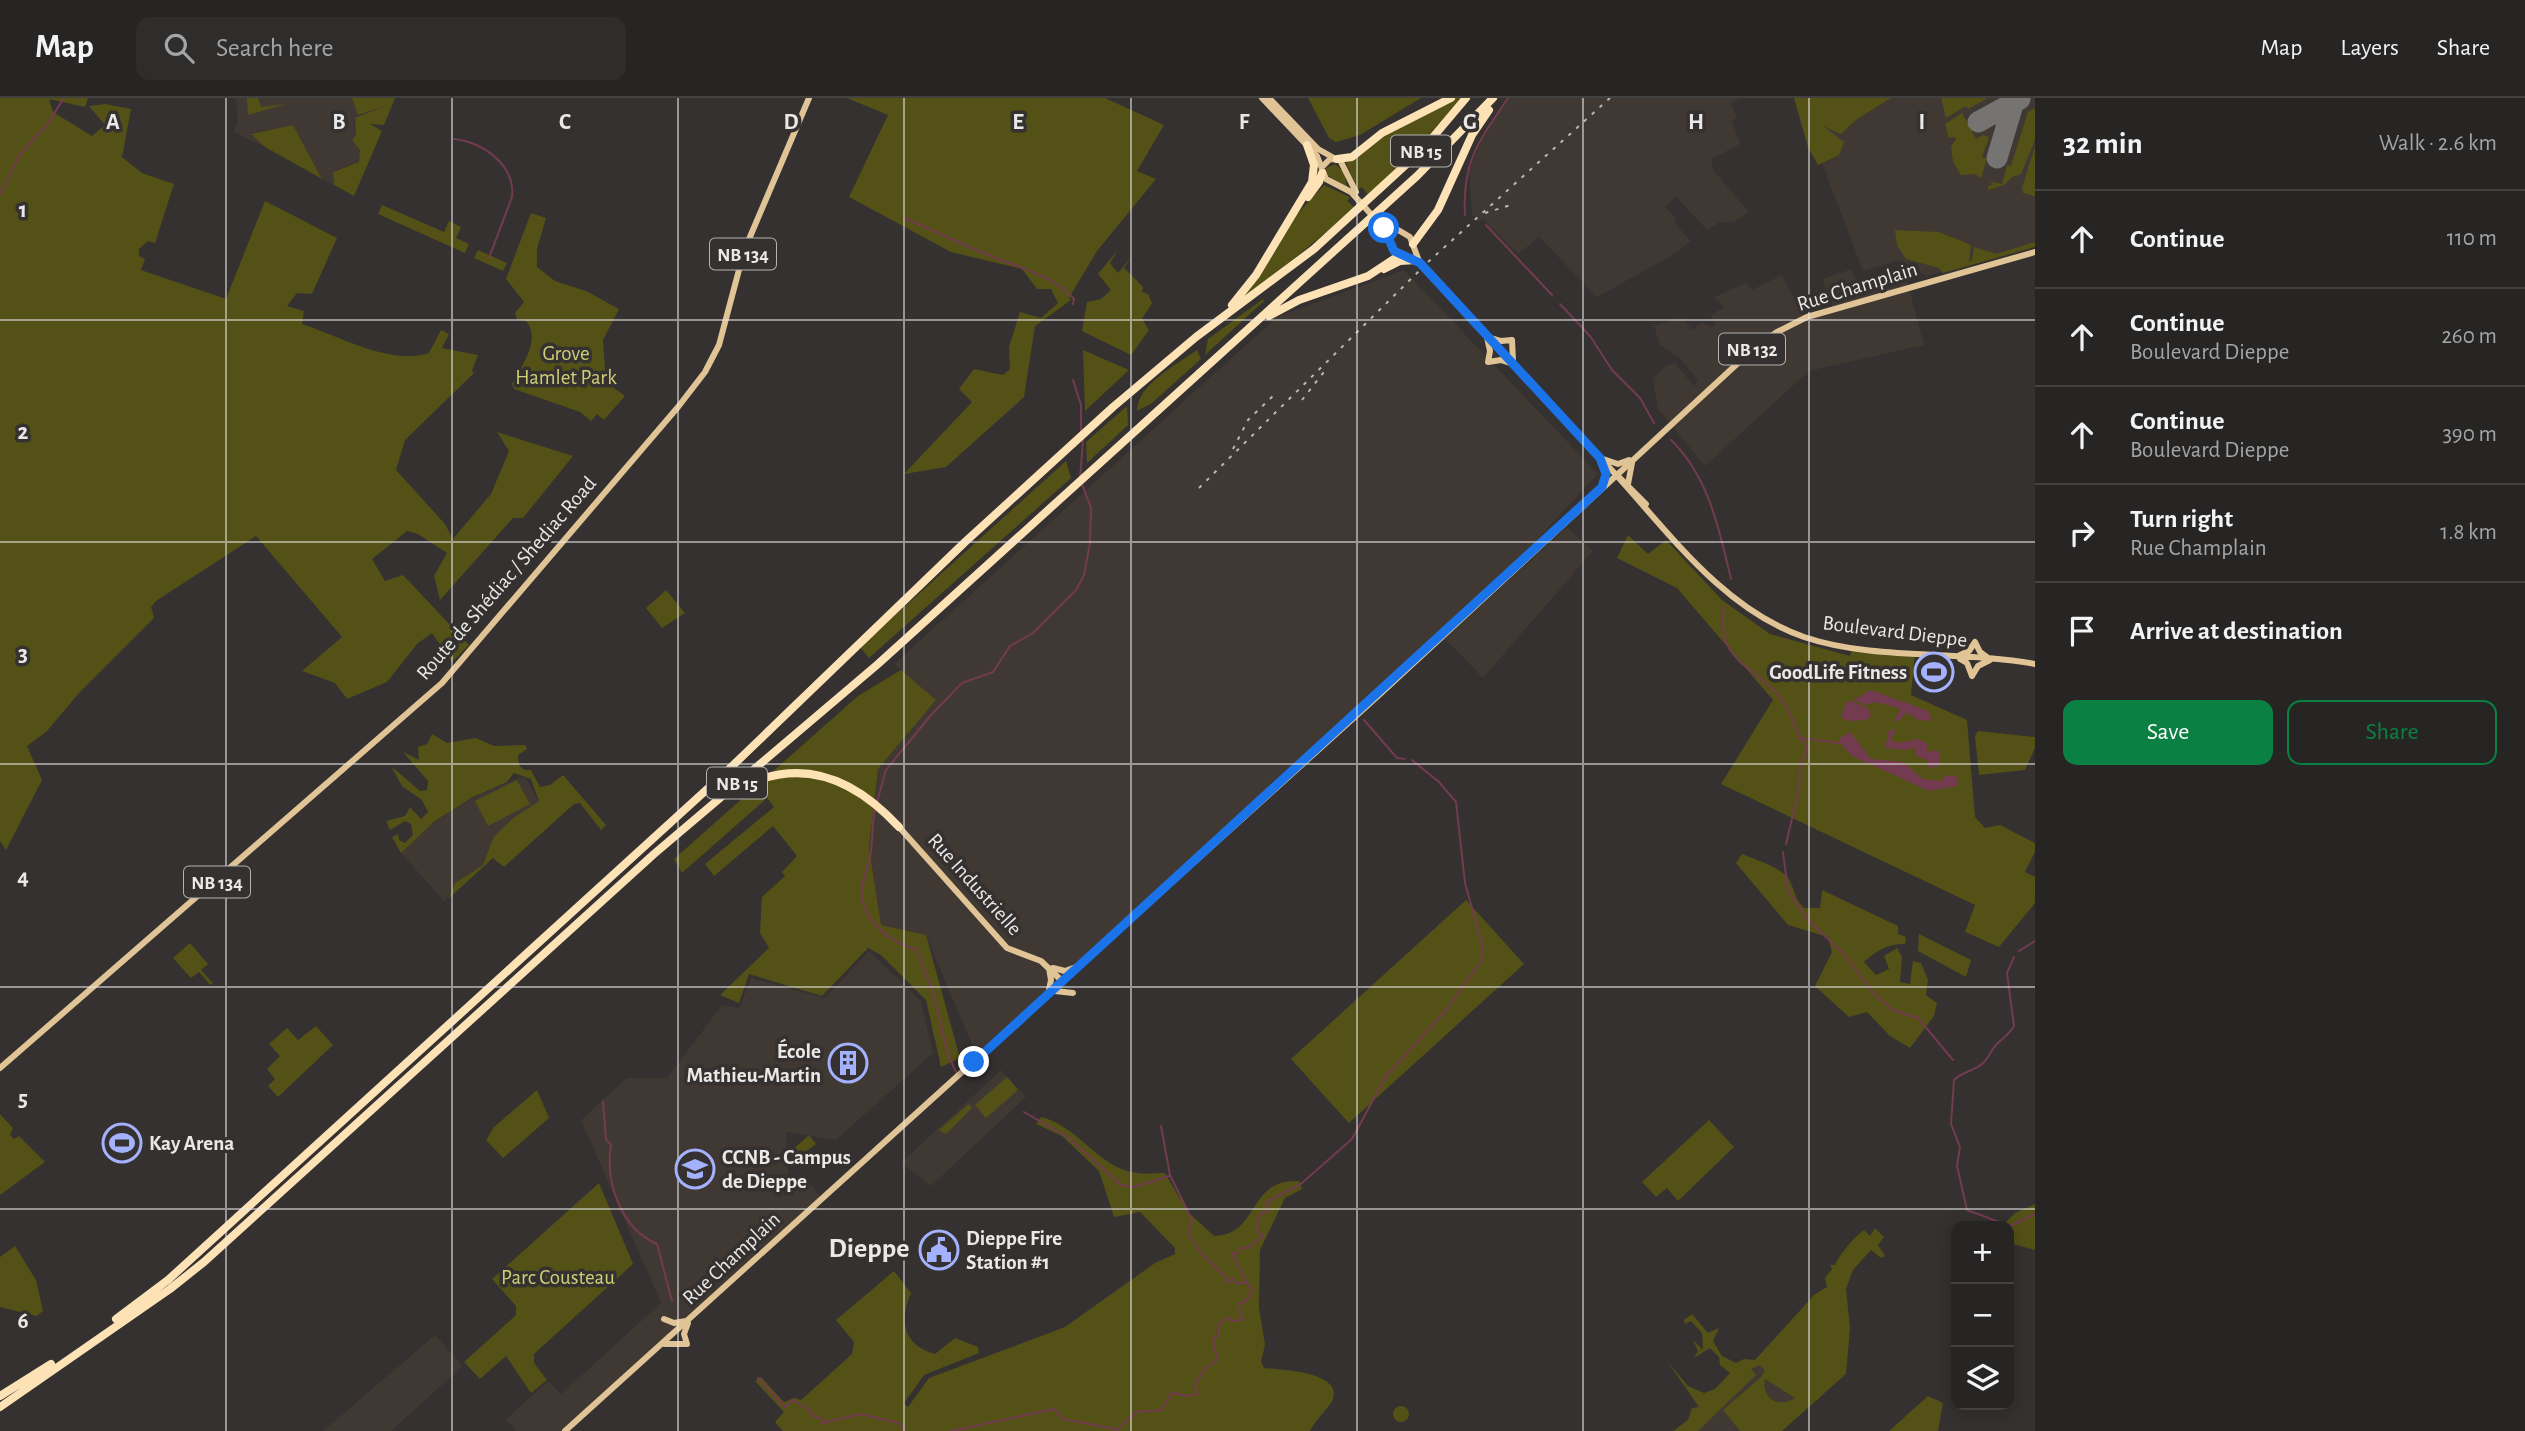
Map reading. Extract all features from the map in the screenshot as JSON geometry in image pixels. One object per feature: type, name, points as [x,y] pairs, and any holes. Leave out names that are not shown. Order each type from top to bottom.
[{"type":"highway","points":[[1336,159],[1352,157],[1382,133],[1451,98]]},
{"type":"highway","name":"NB 15","points":[[0,1397],[63,1356],[168,1280],[726,772],[965,541],[1113,407],[1196,337],[1314,249],[1423,149],[1466,98]]},
{"type":"highway","points":[[1413,244],[1438,209],[1472,135],[1496,98]]},
{"type":"highway","name":"NB 15","points":[[0,1406],[170,1289],[204,1262],[711,806],[878,664],[1417,176],[1496,98]]},
{"type":"highway","points":[[1196,337],[1251,284],[1296,209],[1314,174],[1307,145]]},
{"type":"highway","points":[[1296,209],[1316,187],[1321,171]]},
{"type":"highway","points":[[1368,276],[1400,255]]},
{"type":"highway","points":[[1209,364],[1280,309],[1400,261],[1418,262]]},
{"type":"highway","points":[[711,806],[753,782],[792,773],[818,776],[862,791],[899,827]]},
{"type":"main road","name":"Route de Shédiac / Shediac Road","points":[[0,1068],[442,683],[678,407],[705,372],[719,345],[744,251],[809,98]]},
{"type":"main road","points":[[1262,98],[1319,160],[1326,179],[1355,193]]},
{"type":"main road","points":[[1269,98],[1318,149],[1343,163],[1355,193],[1385,226],[1394,251],[1418,262]]},
{"type":"main road","points":[[1321,171],[1324,162],[1336,159]]},
{"type":"main road","points":[[1385,226],[1408,235],[1418,262]]},
{"type":"main road","points":[[1400,255],[1408,253],[1413,244]]},
{"type":"main road","name":"Rue Champlain","points":[[1616,475],[1746,354],[1793,323],[2035,251]]},
{"type":"main road","name":"Boulevard Dieppe","points":[[1418,262],[1672,535],[1725,590],[1749,610],[1779,627],[1833,644],[2035,663]]},
{"type":"main road","points":[[1486,335],[1497,341],[1512,340],[1514,365],[1501,360],[1488,362],[1490,351],[1486,335]]},
{"type":"main road","points":[[1600,458],[1618,464],[1634,458]]},
{"type":"main road","points":[[1600,458],[1606,474],[1602,487],[1627,486],[1628,471],[1634,458]]},
{"type":"main road","name":"NB 132","points":[[1602,487],[1616,475]]},
{"type":"main road","name":"Rue Champlain","points":[[565,1431],[1063,982],[1602,487]]},
{"type":"main road","points":[[1975,642],[1982,653],[1991,659],[1978,666],[1972,676],[1966,663],[1955,656],[1969,651],[1975,642]]},
{"type":"main road","name":"Rue Industrielle","points":[[899,827],[1007,948],[1048,966],[1063,982]]},
{"type":"main road","points":[[1048,995],[1051,980],[1048,966],[1065,971],[1081,965]]},
{"type":"main road","points":[[1048,995],[1062,989],[1073,993]]},
{"type":"main road","points":[[659,1347],[668,1343],[687,1344],[684,1334],[688,1321],[674,1324],[664,1319]]},
{"type":"shaded area","points":[[236,98],[389,98],[385,107],[354,120],[356,135],[352,140],[360,150],[360,161],[336,170],[334,185],[322,179],[293,125],[251,133],[265,147],[234,132],[238,121]]},
{"type":"shaded area","points":[[1508,98],[1740,98],[1731,103],[1737,118],[1732,121],[1740,144],[1712,159],[1713,170],[1749,212],[1734,222],[1720,222],[1707,230],[1676,197],[1665,206],[1676,218],[1674,222],[1691,241],[1669,257],[1597,297],[1539,237],[1518,254],[1483,219],[1479,222],[1472,215],[1469,172],[1487,126]]},
{"type":"shaded area","points":[[1797,98],[2035,98],[2035,244],[1927,276],[1899,260],[1863,271]]},
{"type":"shaded area","points":[[1852,269],[1862,296],[1907,281],[1924,345],[1809,371],[1705,466],[1658,409],[1653,379],[1667,365],[1675,363],[1694,386],[1698,381],[1681,359],[1660,345],[1654,326],[1681,318],[1693,330],[1702,322],[1712,328],[1716,323],[1710,316],[1724,307],[1714,297],[1746,283],[1752,290],[1782,275],[1803,315],[1832,306],[1822,279]]},
{"type":"shaded area","points":[[1404,270],[1598,474],[1522,556],[976,1054],[926,935],[881,925],[869,847],[878,769],[936,700],[894,664],[1277,317]]},
{"type":"shaded area","points":[[1567,527],[1593,551],[1483,678],[1445,639]]},
{"type":"shaded area","points":[[1871,690],[1928,711],[1932,721],[1918,720],[1907,712],[1898,722],[1894,720],[1901,709],[1876,702],[1866,705],[1853,700]]},
{"type":"shaded area","points":[[1852,701],[1869,709],[1871,716],[1867,720],[1847,721],[1841,717],[1846,702]]},
{"type":"shaded area","points":[[1889,730],[1896,730],[1890,740],[1898,743],[1919,739],[1927,744],[1927,753],[1934,750],[1940,752],[1939,766],[1927,768],[1927,760],[1916,756],[1915,748],[1885,748]]},
{"type":"shaded area","points":[[1850,732],[1871,759],[1903,762],[1923,779],[1942,781],[1945,775],[1958,777],[1957,786],[1929,791],[1852,756],[1840,743],[1840,738]]},
{"type":"shaded area","points":[[520,777],[526,778],[539,802],[493,838],[483,865],[455,883],[445,902],[401,853],[432,824],[462,803]]},
{"type":"shaded area","points":[[869,951],[921,1001],[933,1053],[836,1140],[786,1132],[789,1188],[803,1176],[820,1196],[688,1321],[565,1431],[516,1431],[506,1419],[548,1381],[561,1394],[661,1303],[581,1120],[627,1078],[667,1078],[722,1005],[739,1008],[751,978],[825,998]]},
{"type":"shaded area","points":[[1001,1070],[1026,1097],[931,1186],[901,1163]]},
{"type":"shaded area","points":[[1810,1334],[1825,1354],[1777,1431],[1694,1431],[1754,1376],[1751,1369],[1782,1341]]},
{"type":"shaded area","points":[[435,1335],[463,1366],[391,1431],[323,1431]]},
{"type":"green space","points":[[0,98],[88,98],[85,107],[49,99],[53,112],[92,136],[105,125],[89,106],[105,104],[131,109],[122,157],[142,173],[174,184],[155,243],[148,241],[139,249],[139,256],[145,259],[141,270],[226,299],[265,201],[337,238],[312,294],[297,293],[287,306],[304,311],[302,324],[365,348],[398,356],[429,353],[441,330],[449,334],[442,348],[478,355],[472,371],[474,373],[405,440],[396,470],[445,524],[453,539],[491,494],[509,451],[497,432],[573,456],[523,518],[513,518],[440,600],[434,576],[447,553],[418,534],[407,531],[372,559],[385,581],[403,575],[469,645],[452,662],[432,633],[417,644],[387,682],[347,699],[335,683],[302,671],[342,637],[256,536],[156,601],[151,607],[154,618],[79,693],[47,731],[27,746],[42,780],[6,850],[0,841]]},
{"type":"green space","points":[[247,98],[258,98],[261,107],[286,104],[248,115]]},
{"type":"green space","points":[[352,98],[395,98],[384,125],[370,124],[382,131],[354,196],[334,185],[333,172],[359,162],[360,150],[352,140],[356,135],[355,118],[387,105],[358,115]]},
{"type":"green space","points":[[847,98],[1105,98],[1164,125],[1137,171],[1156,179],[1097,251],[1069,298],[1071,300],[1035,326],[1024,397],[946,467],[904,474],[972,402],[959,389],[974,369],[1003,375],[1010,369],[1009,347],[1020,312],[1041,318],[1058,303],[1051,289],[1037,289],[1022,269],[951,252],[849,197],[888,115]]},
{"type":"green space","points":[[1308,98],[1421,98],[1360,135],[1336,142],[1329,138]]},
{"type":"green space","points":[[1453,98],[1462,98],[1385,180],[1358,205],[1301,253],[1241,299],[1297,214],[1324,185],[1350,197],[1347,201],[1354,207],[1368,195],[1362,187],[1358,190],[1346,163],[1381,137]]},
{"type":"green space","points":[[1794,98],[1891,98],[1857,119],[1841,134],[1823,126],[1844,142],[1839,155],[1818,165],[1808,147]]},
{"type":"green space","points":[[1941,98],[1988,98],[1968,109],[1966,106],[1946,118]]},
{"type":"green space","points":[[2035,108],[2035,140],[2021,174],[2012,177],[2004,185],[1988,190],[1988,186],[1994,184],[1988,181],[2002,184],[2007,165],[2011,166],[2028,112]]},
{"type":"green space","points":[[1962,113],[1976,139],[1983,135],[1989,137],[1982,157],[1987,159],[1981,178],[1975,174],[1961,175],[1953,162],[1951,147],[1956,139],[1949,138],[1945,124]]},
{"type":"green space","points":[[293,125],[322,179],[265,147],[251,134]]},
{"type":"green space","points":[[2035,146],[2035,196],[2023,193],[2022,188]]},
{"type":"green space","points":[[1335,164],[1344,172],[1347,187],[1327,175],[1326,168]]},
{"type":"green space","points":[[382,205],[444,232],[449,221],[461,227],[456,238],[469,244],[465,253],[378,214]]},
{"type":"green space","name":"Grove Hamlet Park","points":[[531,213],[546,218],[537,249],[537,267],[555,281],[586,291],[619,309],[603,340],[606,382],[625,396],[604,420],[597,414],[591,421],[580,412],[514,389],[512,384],[525,361],[532,336],[526,321],[517,319],[515,313],[524,302],[506,279]]},
{"type":"green space","points":[[1895,230],[1939,232],[1971,245],[1969,262],[1972,260],[1974,247],[1996,254],[2035,242],[2035,247],[1943,273],[1939,268],[1906,259],[1897,245]]},
{"type":"green space","points":[[478,250],[507,263],[503,271],[474,258]]},
{"type":"green space","points":[[1118,250],[1110,263],[1118,273],[1132,256],[1124,268],[1143,287],[1142,292],[1148,294],[1152,303],[1142,319],[1149,330],[1131,355],[1082,331],[1087,302],[1101,299],[1111,290],[1098,274]]},
{"type":"green space","points":[[1263,299],[1264,301],[1205,355],[1208,339]]},
{"type":"green space","points":[[1083,350],[1129,370],[1085,411]]},
{"type":"green space","points":[[1197,350],[1201,359],[1152,403],[1137,411],[1139,401],[1151,384]]},
{"type":"green space","points":[[1127,406],[1128,425],[1087,463],[1086,442]]},
{"type":"green space","points":[[1066,461],[1071,478],[869,658],[860,647]]},
{"type":"green space","points":[[1628,535],[1648,554],[1666,540],[1722,600],[1770,634],[1850,656],[1853,647],[1915,653],[1911,695],[1967,720],[1975,817],[1985,828],[2000,825],[2035,843],[2035,852],[2025,872],[2035,877],[2035,903],[1999,947],[1965,932],[1975,905],[1721,784],[1773,700],[1677,588],[1617,558]]},
{"type":"green space","points":[[666,590],[685,613],[662,628],[646,608]]},
{"type":"green space","points":[[901,670],[936,700],[878,769],[869,847],[881,925],[926,935],[960,1058],[941,1067],[926,1000],[881,955],[868,948],[822,996],[749,974],[739,1003],[720,995],[769,948],[760,933],[762,897],[785,876],[782,872],[797,856],[773,826],[714,876],[705,864],[774,807],[767,798],[682,873],[674,859],[858,696]]},
{"type":"green space","points":[[1978,731],[2035,737],[2035,748],[2025,770],[1979,775],[1975,736]]},
{"type":"green space","points":[[432,734],[447,743],[476,738],[494,746],[525,745],[527,749],[518,755],[519,765],[524,770],[531,770],[540,787],[550,785],[563,775],[606,825],[601,830],[580,803],[574,804],[504,867],[493,858],[448,899],[455,883],[483,865],[493,838],[512,819],[539,801],[531,779],[514,773],[507,782],[471,798],[435,821],[401,853],[392,837],[398,834],[399,840],[405,843],[413,835],[411,824],[405,821],[390,830],[386,821],[405,816],[410,807],[421,819],[428,812],[422,800],[402,786],[391,766],[420,791],[427,790],[428,781],[403,752],[419,760],[418,747],[427,744]]},
{"type":"green space","points":[[517,780],[530,804],[488,826],[475,801]]},
{"type":"green space","points":[[1742,854],[1784,874],[1804,908],[1820,908],[1822,890],[1898,926],[1898,934],[1906,937],[1905,944],[1882,949],[1864,962],[1876,975],[1889,969],[1884,956],[1897,948],[1902,957],[1900,982],[1910,984],[1913,961],[1921,963],[1928,980],[1926,995],[1937,1003],[1934,1016],[1910,1048],[1890,1036],[1867,1012],[1849,1017],[1815,986],[1832,952],[1828,937],[1788,925],[1736,863]]},
{"type":"green space","points":[[1466,900],[1524,964],[1349,1123],[1291,1059]]},
{"type":"green space","points":[[1919,934],[1971,960],[1966,977],[1918,951]]},
{"type":"green space","points":[[190,943],[208,964],[201,970],[213,983],[210,985],[199,972],[191,978],[173,958]]},
{"type":"green space","points":[[316,1026],[333,1045],[278,1097],[268,1086],[275,1079],[267,1069],[280,1056],[269,1044],[287,1028],[298,1040]]},
{"type":"green space","points":[[1007,1077],[1018,1090],[986,1118],[975,1105]]},
{"type":"green space","points":[[537,1090],[549,1118],[503,1158],[486,1140],[494,1127]]},
{"type":"green space","points":[[969,1104],[972,1108],[946,1134],[939,1130]]},
{"type":"green space","points":[[0,1114],[13,1128],[10,1135],[14,1139],[19,1136],[45,1162],[0,1195]]},
{"type":"green space","points":[[1041,1117],[1064,1127],[1105,1159],[1127,1171],[1165,1173],[1188,1212],[1214,1236],[1229,1233],[1239,1227],[1270,1188],[1282,1182],[1299,1181],[1302,1189],[1285,1198],[1260,1250],[1259,1308],[1265,1345],[1261,1362],[1264,1368],[1319,1377],[1333,1390],[1332,1402],[1310,1431],[783,1431],[775,1422],[784,1412],[755,1381],[761,1377],[784,1402],[794,1398],[801,1400],[852,1354],[854,1342],[836,1320],[894,1271],[911,1293],[905,1322],[906,1331],[916,1345],[935,1354],[955,1338],[978,1347],[979,1353],[924,1375],[904,1403],[908,1407],[929,1378],[1065,1327],[1155,1263],[1175,1254],[1175,1248],[1140,1212],[1114,1217],[1099,1171],[1062,1136],[1036,1124]]},
{"type":"green space","points":[[1709,1120],[1734,1147],[1678,1201],[1667,1188],[1656,1197],[1642,1182]]},
{"type":"green space","points":[[809,1135],[816,1144],[797,1159],[792,1150]]},
{"type":"green space","name":"Parc Cousteau","points":[[599,1183],[633,1264],[534,1354],[534,1363],[547,1380],[531,1393],[506,1356],[480,1379],[464,1362],[516,1315],[516,1306],[492,1279]]},
{"type":"green space","points":[[2035,1204],[2035,1250],[2014,1244],[2014,1221],[2007,1221],[2015,1213]]},
{"type":"green space","points":[[1875,1228],[1884,1237],[1878,1245],[1885,1256],[1881,1258],[1871,1250],[1853,1270],[1846,1289],[1850,1328],[1846,1374],[1782,1431],[1740,1431],[1723,1410],[1761,1377],[1765,1370],[1759,1365],[1751,1369],[1756,1375],[1698,1431],[1673,1431],[1688,1420],[1692,1408],[1699,1407],[1667,1361],[1688,1386],[1704,1393],[1715,1389],[1730,1373],[1720,1365],[1719,1357],[1710,1348],[1694,1358],[1698,1351],[1693,1340],[1703,1350],[1702,1333],[1691,1321],[1685,1324],[1684,1320],[1692,1314],[1708,1333],[1719,1328],[1713,1341],[1722,1356],[1736,1363],[1744,1359],[1755,1360],[1815,1294],[1827,1287],[1825,1278],[1832,1269],[1830,1265],[1835,1265],[1852,1241],[1864,1230],[1870,1236]],"holes":[[[1765,1379],[1795,1398],[1783,1402],[1772,1400],[1766,1392]]]},
{"type":"green space","points":[[15,1246],[36,1280],[43,1311],[37,1316],[0,1307],[0,1257]]},
{"type":"green space","points":[[1928,1396],[1943,1403],[1938,1431],[1889,1431]]},
{"type":"green space","points":[[1401,1406],[1409,1414],[1401,1422],[1393,1414]]},
{"type":"waterway","points":[[0,194],[20,154],[46,126],[64,98]]},
{"type":"waterway","points":[[1465,215],[1466,180],[1474,152],[1508,98]]},
{"type":"waterway","points":[[454,139],[475,144],[494,156],[508,174],[512,185],[512,197],[489,258]]},
{"type":"waterway","points":[[905,218],[1044,277],[1065,290],[1074,299],[1073,304]]},
{"type":"waterway","points":[[1486,225],[1552,295]]},
{"type":"waterway","points":[[1560,304],[1590,336],[1612,370],[1640,398],[1654,423]]},
{"type":"waterway","points":[[1073,380],[1081,405],[1081,431]]},
{"type":"waterway","points":[[1080,479],[1083,440]]},
{"type":"waterway","points":[[1671,440],[1695,470],[1704,487],[1717,523],[1731,579]]},
{"type":"waterway","points":[[877,802],[886,770],[931,715],[962,683],[993,672],[1010,646],[1033,633],[1076,590],[1084,575],[1090,543],[1091,508],[1082,484]]},
{"type":"waterway","points":[[1724,607],[1723,626],[1732,652],[1783,701],[1800,737],[1808,747],[1800,766],[1799,789],[1786,844]]},
{"type":"waterway","points":[[1364,720],[1397,758],[1405,759]]},
{"type":"waterway","points":[[1799,738],[1840,743]]},
{"type":"waterway","points":[[1247,1283],[1232,1254],[1238,1253],[1240,1248],[1248,1248],[1263,1236],[1256,1230],[1260,1214],[1268,1211],[1266,1202],[1302,1183],[1352,1139],[1386,1076],[1447,1009],[1481,961],[1483,948],[1465,883],[1456,802],[1439,782],[1412,760]]},
{"type":"waterway","points":[[875,807],[870,856],[862,888],[864,904],[867,913],[880,930],[898,942],[916,949],[933,992],[948,1055],[956,1072]]},
{"type":"waterway","points":[[1783,852],[1788,892],[1809,921],[1844,954],[1874,994],[1893,1010],[1918,1018],[1953,1060]]},
{"type":"waterway","points":[[2019,951],[2035,941]]},
{"type":"waterway","points":[[2014,957],[2007,973],[2014,1026],[1982,1064],[1954,1080],[1951,1124],[1960,1147],[1957,1166],[1967,1210],[2010,1226],[2035,1214]]},
{"type":"waterway","points":[[603,1101],[606,1139],[611,1145],[610,1173],[613,1188],[633,1227],[657,1244],[672,1301]]},
{"type":"waterway","points":[[1024,1112],[1069,1138],[1121,1185],[1134,1187],[1169,1176]]},
{"type":"waterway","points":[[1116,1431],[1136,1412],[1162,1410],[1171,1393],[1189,1396],[1197,1394],[1195,1384],[1206,1368],[1217,1360],[1213,1338],[1219,1335],[1219,1324],[1228,1317],[1231,1321],[1242,1320],[1238,1304],[1245,1302],[1253,1290],[1247,1283],[1235,1283],[1233,1278],[1227,1283],[1226,1277],[1200,1252],[1188,1233],[1192,1220],[1170,1175],[1161,1126]]},
{"type":"waterway","points":[[758,1378],[785,1407],[793,1400],[812,1412],[811,1415],[822,1419],[823,1423],[860,1414],[899,1423],[905,1431]]},
{"type":"waterway","points":[[951,1431],[1054,1409],[1063,1419],[1115,1429]]},
{"type":"runway","points":[[1997,158],[2015,98]]},
{"type":"runway","points":[[1978,122],[2020,99]]},
{"type":"railway","points":[[1428,262],[1610,98]]},
{"type":"railway","points":[[1485,213],[1511,205]]},
{"type":"railway","points":[[1199,488],[1419,271]]},
{"type":"railway","points":[[1302,400],[1324,372]]},
{"type":"railway","points":[[1233,449],[1248,420],[1274,395]]},
{"type":"place","name":"GoodLife Fitness","points":[[1934,672]]},
{"type":"place","name":"École Mathieu-Martin","points":[[848,1063]]},
{"type":"place","name":"Kay Arena","points":[[122,1143]]},
{"type":"place","name":"CCNB - Campus de Dieppe","points":[[695,1169]]},
{"type":"place","name":"Dieppe Fire Station #1","points":[[939,1250]]},
{"type":"district","name":"Dieppe","points":[[869,1247]]},
{"type":"route","points":[[974,1062],[1379,695],[1602,487],[1606,474],[1600,458],[1420,263],[1411,257],[1396,254],[1384,228]]}]
